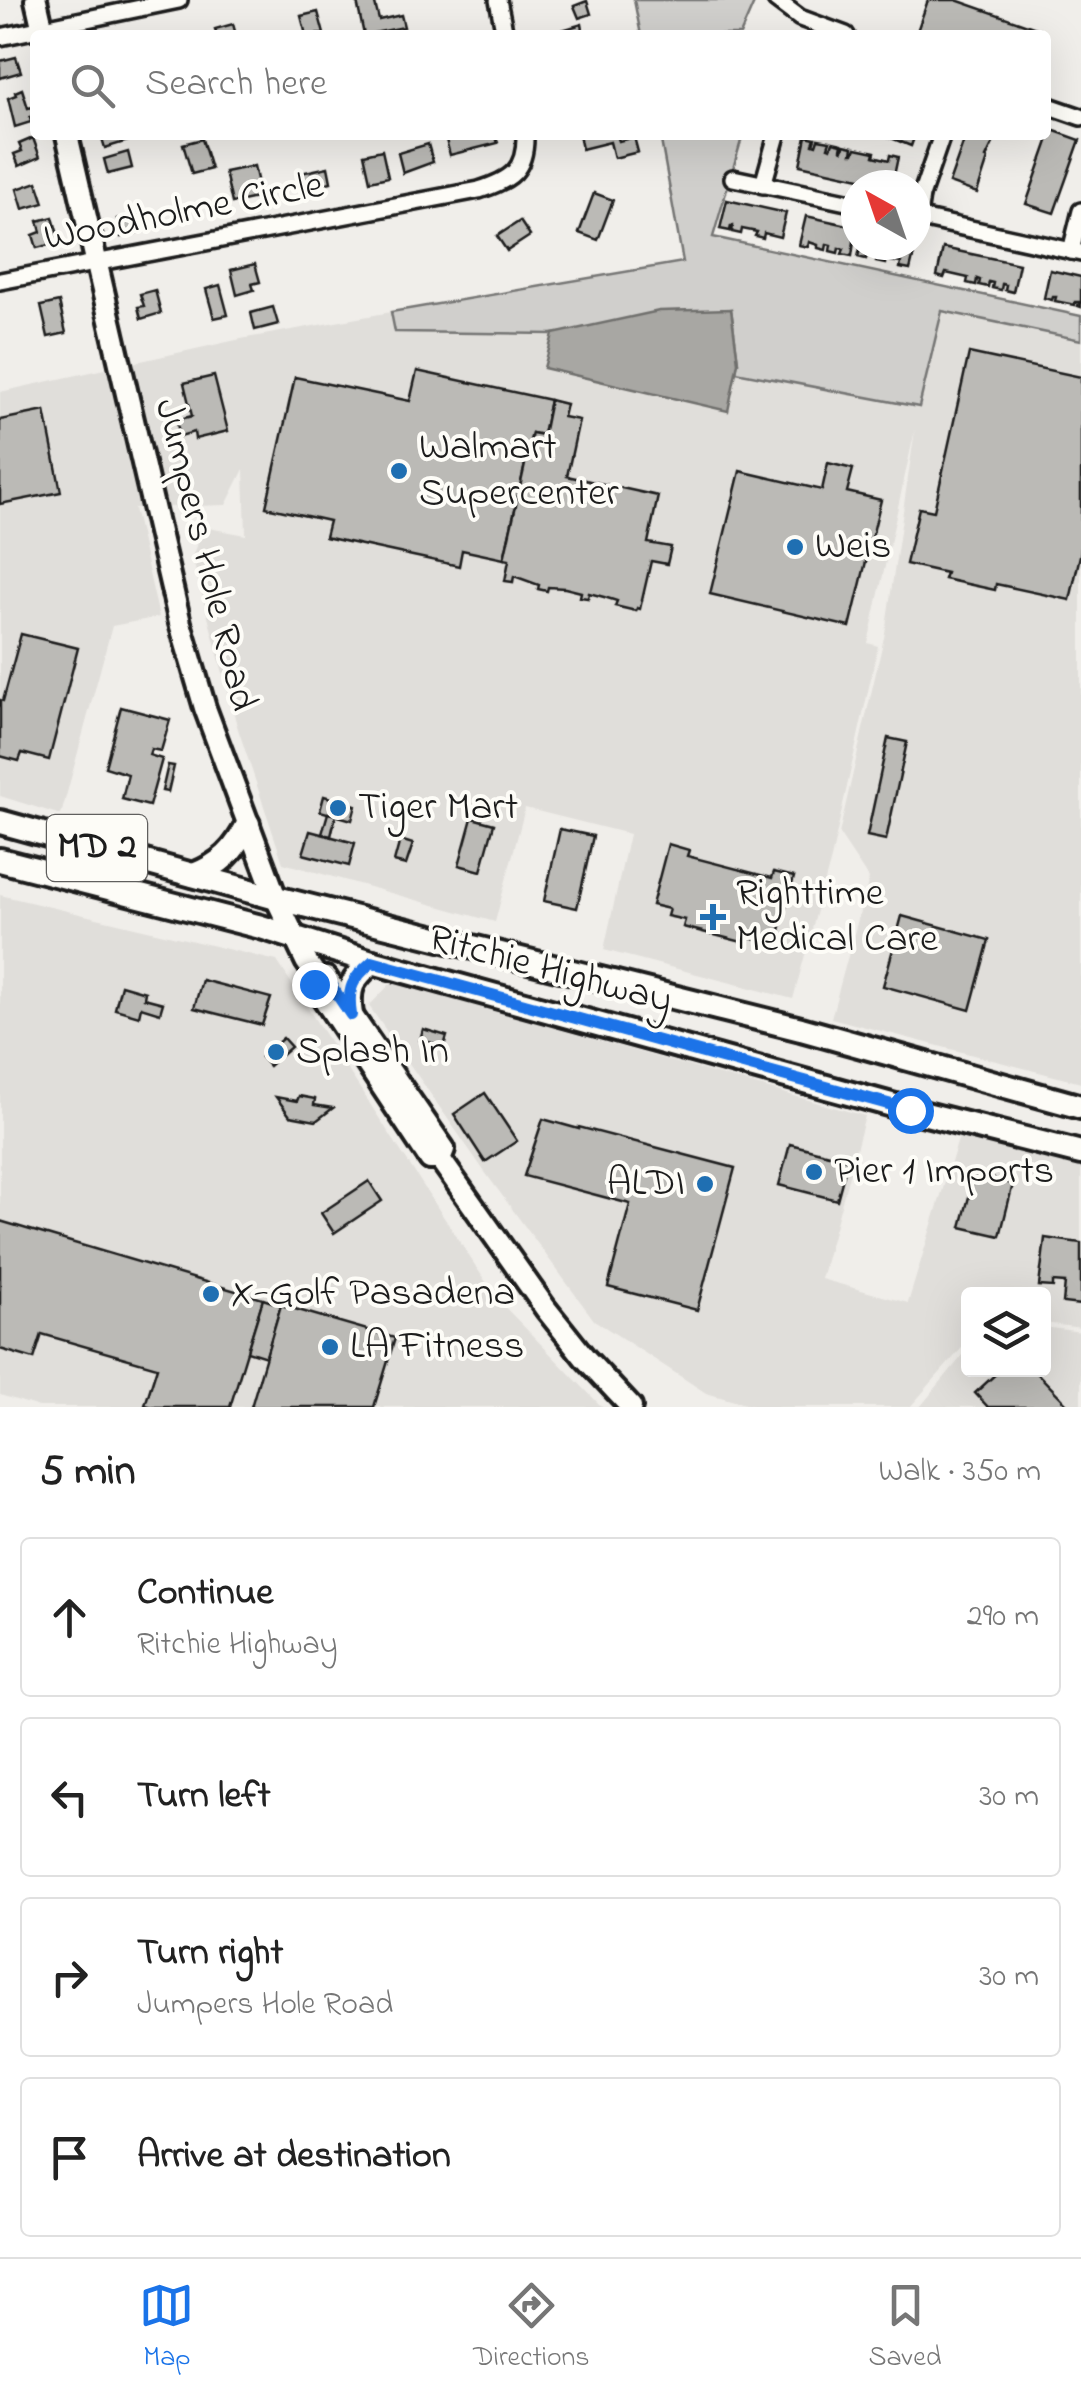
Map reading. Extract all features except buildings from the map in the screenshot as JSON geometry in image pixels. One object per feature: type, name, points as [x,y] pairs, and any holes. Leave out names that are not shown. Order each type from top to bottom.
[{"type":"main road","points":[[36,0],[43,30]]},
{"type":"main road","name":"Jumpers Hole Road","points":[[68,140],[180,624],[210,724],[276,898],[306,960],[317,976],[326,978],[444,1149],[440,1160]]},
{"type":"main road","name":"Ritchie Highway","points":[[0,822],[276,898],[801,1029],[1081,1107]]},
{"type":"main road","points":[[194,876],[227,856],[239,844],[248,824]]},
{"type":"main road","name":"Ritchie Highway","points":[[0,860],[295,937],[372,962],[910,1110],[1081,1153]]},
{"type":"main road","points":[[351,1015],[350,988],[372,962]]},
{"type":"main road","name":"Jumpers Hole Road","points":[[317,976],[315,985],[430,1159],[440,1160],[546,1309],[631,1407]]},
{"type":"street","points":[[47,30],[179,0]]},
{"type":"street","points":[[498,0],[505,30]]},
{"type":"street","points":[[776,0],[814,30]]},
{"type":"street","points":[[0,36],[30,33]]},
{"type":"street","points":[[1051,106],[1081,116]]},
{"type":"street","name":"Woodholme Circle","points":[[0,282],[480,190],[516,170],[525,153],[525,140]]},
{"type":"street","points":[[763,185],[776,140]]},
{"type":"street","points":[[930,170],[940,140]]},
{"type":"street","points":[[733,178],[841,201]]},
{"type":"street","points":[[931,220],[1076,252],[1081,212]]},
{"type":"shaded area","points":[[634,0],[754,3],[742,30],[640,30]]},
{"type":"shaded area","points":[[661,140],[739,140],[713,237],[1081,316],[1081,340],[942,311],[919,407],[736,372],[731,309],[553,334],[395,332],[391,312],[683,262]]},
{"type":"shaded area","points":[[731,309],[738,362],[728,411],[544,368],[553,334],[659,311]]},
{"type":"shaded area","points":[[942,311],[1081,340],[1081,1083],[831,1018],[869,879],[839,834],[885,633],[915,430],[868,643],[878,646],[831,859],[793,999],[604,950],[629,834],[525,808],[495,922],[283,863],[238,729],[192,557],[203,527],[246,535],[244,469],[226,505],[134,508],[159,617],[112,626],[61,815],[0,796],[0,392],[241,339],[391,312],[396,332],[553,334],[544,368],[728,410],[736,372],[919,407]]},
{"type":"shaded area","points":[[0,895],[277,961],[497,1299],[602,1407],[39,1407],[0,1395]]},
{"type":"shaded area","points":[[392,982],[865,1116],[821,1279],[908,1303],[960,1133],[1081,1168],[1081,1328],[1051,1324],[1051,1287],[961,1287],[961,1349],[910,1407],[756,1407],[706,1393],[594,1320],[369,1006]]},
{"type":"shaded area","points":[[1051,1328],[1081,1332],[1081,1407],[920,1407],[961,1357],[961,1377],[1051,1377]]},
{"type":"place","name":"Walmart Supercenter","points":[[399,471]]},
{"type":"place","name":"Weis","points":[[795,547]]},
{"type":"place","name":"Tiger Mart","points":[[338,808]]},
{"type":"place","name":"Righttime Medical Care","points":[[713,917]]},
{"type":"place","name":"Splash In","points":[[276,1052]]},
{"type":"place","name":"Pier 1 Imports","points":[[814,1172]]},
{"type":"place","name":"ALDI","points":[[705,1184]]},
{"type":"place","name":"X-Golf Pasadena","points":[[211,1294]]},
{"type":"place","name":"LA Fitness","points":[[330,1347]]},
{"type":"route","points":[[314,984],[317,976],[326,978],[351,1015],[350,988],[372,962],[910,1110]]}]
